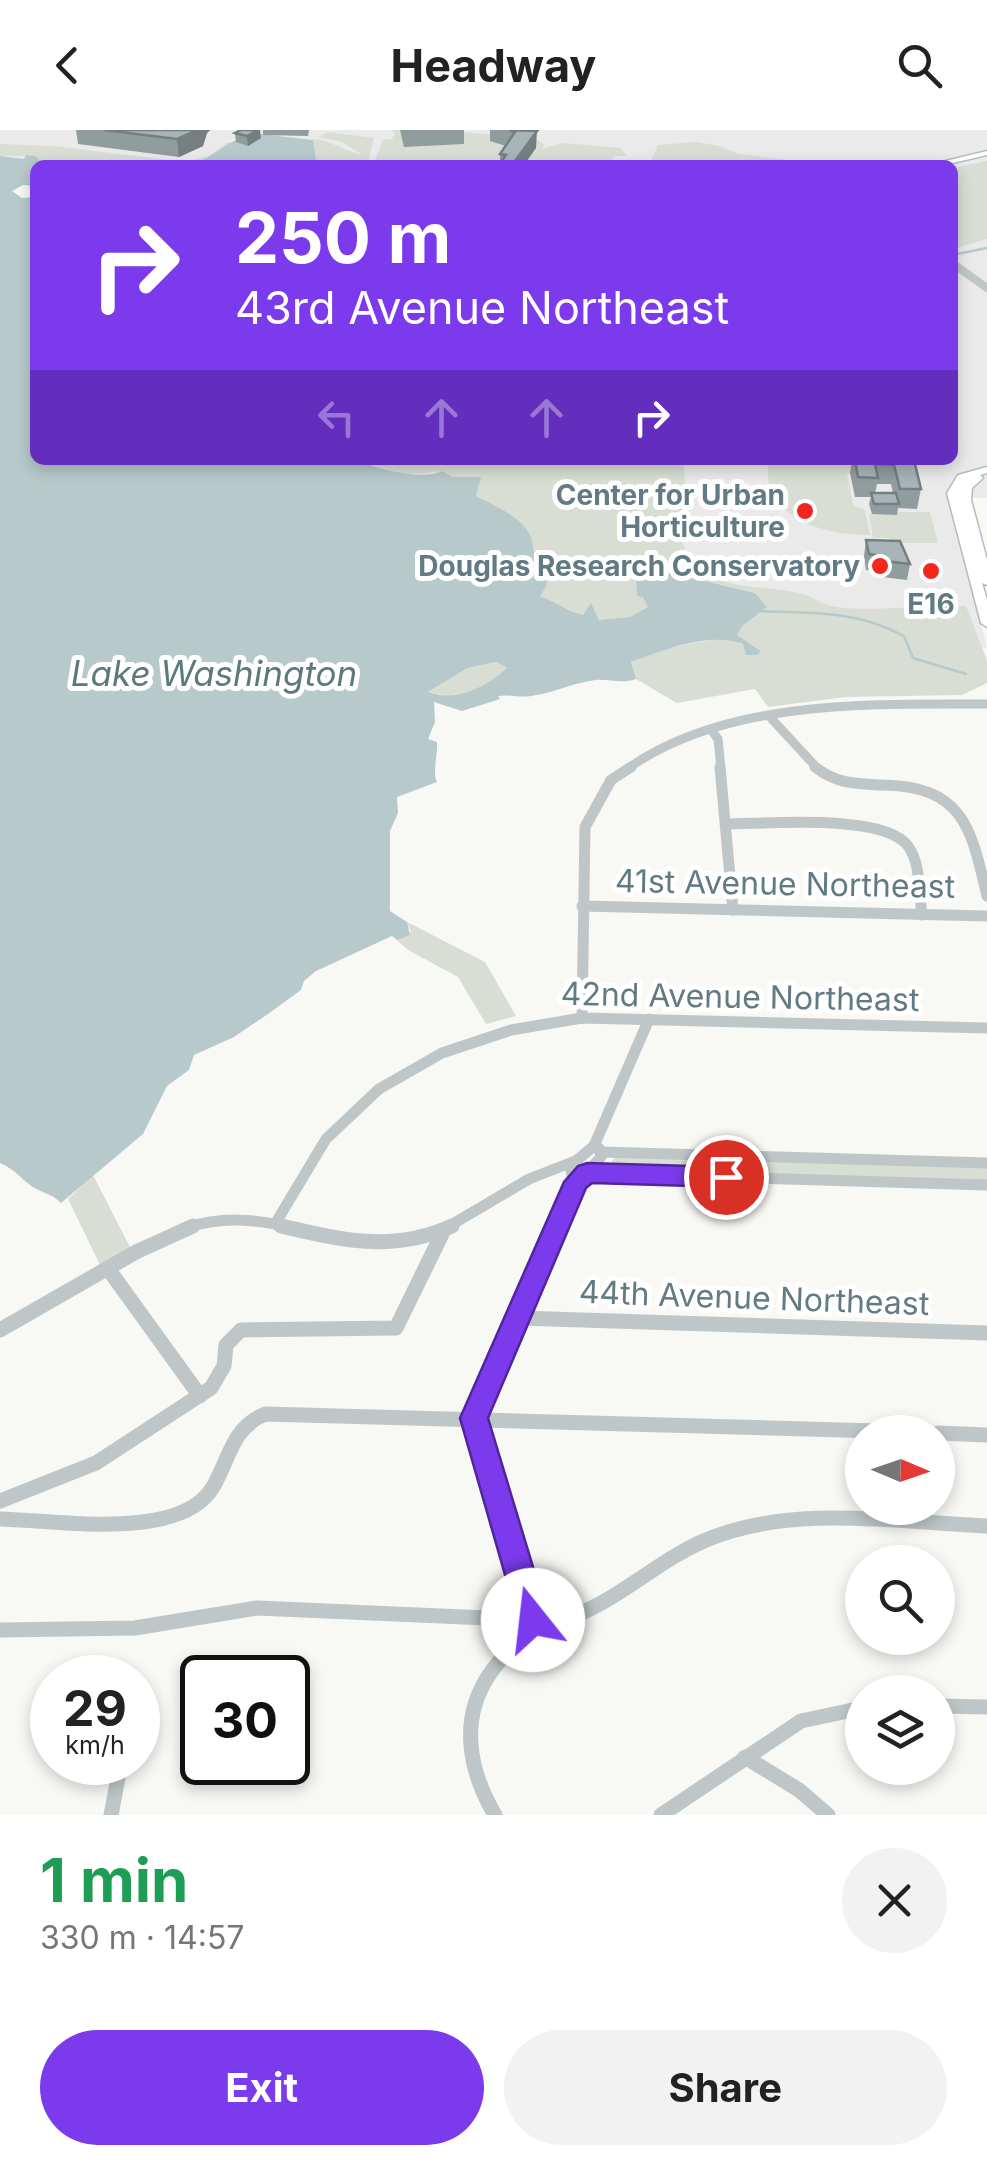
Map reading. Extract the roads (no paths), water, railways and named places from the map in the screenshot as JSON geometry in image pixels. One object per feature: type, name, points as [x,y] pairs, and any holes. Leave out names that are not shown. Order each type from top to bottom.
[{"type":"street","points":[[955,160],[987,153]]},
{"type":"street","points":[[958,267],[987,288]]},
{"type":"street","points":[[985,471],[966,475],[954,489],[987,580]]},
{"type":"street","points":[[977,547],[987,623]]},
{"type":"street","points":[[958,704],[987,694]]},
{"type":"street","points":[[582,1018],[584,834],[591,810],[605,788],[642,758],[712,731],[769,716],[852,705],[987,704]]},
{"type":"street","points":[[769,716],[783,734],[837,781],[919,787],[956,805],[971,826],[987,896]]},
{"type":"street","points":[[712,731],[718,739],[733,910]]},
{"type":"street","points":[[726,824],[872,828],[895,835],[910,851],[922,915]]},
{"type":"street","name":"41st Avenue Northeast","points":[[582,906],[987,916]]},
{"type":"street","name":"42nd Avenue Northeast","points":[[275,1224],[328,1137],[382,1087],[422,1062],[467,1042],[535,1023],[582,1018],[987,1028]]},
{"type":"street","points":[[533,1620],[474,1418],[582,1175],[598,1149],[649,1019]]},
{"type":"street","points":[[0,1330],[186,1228],[214,1220],[275,1224],[331,1242],[402,1243],[443,1232],[529,1176],[598,1149],[987,1163]]},
{"type":"street","points":[[575,1160],[570,1170],[582,1175],[987,1185]]},
{"type":"street","points":[[0,1501],[96,1462],[200,1396],[220,1377],[226,1345],[241,1330],[396,1328],[443,1232]]},
{"type":"street","points":[[108,1270],[200,1396]]},
{"type":"street","name":"44th Avenue Northeast","points":[[518,1318],[987,1332]]},
{"type":"street","points":[[0,1519],[149,1521],[177,1516],[207,1498],[220,1480],[239,1429],[265,1414],[845,1430]]},
{"type":"street","points":[[955,1434],[987,1435]]},
{"type":"street","points":[[0,1630],[135,1628],[257,1608],[533,1620],[581,1616],[704,1541],[754,1524],[790,1521],[987,1526]]},
{"type":"street","points":[[495,1815],[481,1793],[472,1765],[473,1713],[486,1679],[533,1620]]},
{"type":"street","points":[[955,1706],[987,1707]]},
{"type":"street","points":[[661,1815],[801,1721],[845,1712]]},
{"type":"street","points":[[745,1757],[799,1790],[828,1815]]},
{"type":"street","points":[[112,1815],[117,1785]]},
{"type":"water","points":[[251,133],[313,140],[316,160],[202,160]]},
{"type":"water","name":"Lake Washington","points":[[0,156],[36,156],[39,160],[30,160],[30,186],[12,191],[22,198],[30,197],[30,465],[372,465],[412,474],[442,471],[453,477],[481,477],[476,496],[514,517],[528,532],[533,551],[539,555],[536,565],[542,569],[547,584],[540,597],[583,615],[591,603],[599,620],[630,617],[648,607],[643,597],[637,596],[636,579],[663,571],[755,593],[767,607],[742,626],[737,635],[761,651],[757,655],[746,655],[743,644],[701,641],[631,662],[636,679],[595,680],[531,696],[498,696],[500,699],[462,711],[434,702],[435,722],[428,739],[437,742],[437,782],[397,797],[398,813],[390,831],[390,911],[407,922],[410,935],[397,940],[392,936],[316,971],[304,981],[301,990],[268,1014],[234,1037],[194,1055],[189,1070],[167,1086],[143,1134],[61,1203],[0,1163]],"holes":[[[496,662],[507,668],[461,694],[428,692],[468,668]]]},
{"type":"waterway","points":[[958,254],[987,248]]},
{"type":"waterway","points":[[758,611],[833,614],[869,621],[904,636],[913,658],[966,674]]},
{"type":"place","name":"Center for Urban Horticulture","points":[[805,511]]},
{"type":"place","name":"Douglas Research Conservatory","points":[[880,566]]},
{"type":"place","name":"E16","points":[[931,571]]}]
